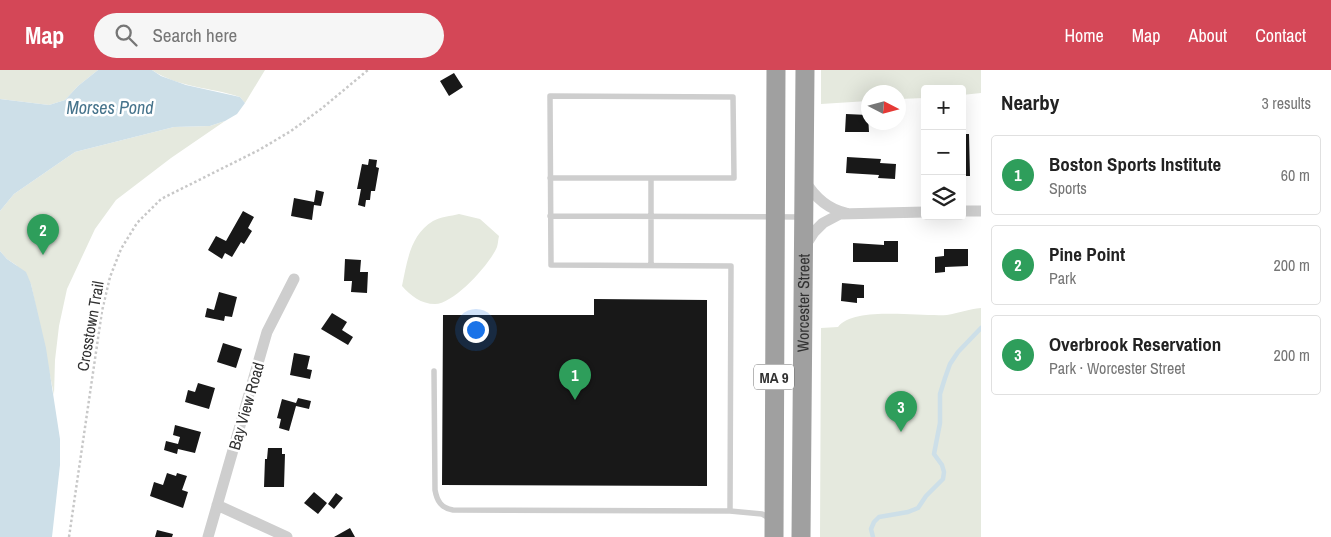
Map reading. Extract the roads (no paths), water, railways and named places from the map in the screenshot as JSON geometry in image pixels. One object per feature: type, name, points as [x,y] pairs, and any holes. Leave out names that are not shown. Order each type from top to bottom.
[{"type":"highway","name":"Worcester Street","points":[[774,529],[776,70]]},
{"type":"highway","name":"Worcester Street","points":[[801,537],[805,70]]},
{"type":"street","points":[[804,178],[813,192],[823,202],[833,209],[846,213]]},
{"type":"street","points":[[966,211],[981,211]]},
{"type":"street","points":[[804,248],[814,232],[823,223],[836,215],[846,213],[921,212]]},
{"type":"street","name":"Bay View Road","points":[[208,537],[267,332],[294,279]]},
{"type":"street","points":[[217,505],[287,537]]},
{"type":"lane","points":[[550,178],[734,178],[733,97],[550,96],[550,178],[550,264],[731,266],[730,511]]},
{"type":"lane","points":[[650,265],[651,178]]},
{"type":"lane","points":[[550,216],[804,216]]},
{"type":"lane","points":[[434,371],[436,490],[438,500],[444,507],[453,510],[730,511],[762,514],[774,529]]},
{"type":"water","name":"Morses Pond","points":[[98,70],[152,70],[161,76],[186,85],[240,97],[245,103],[237,114],[225,121],[210,126],[174,127],[75,152],[14,194],[0,211],[0,99],[49,105],[65,100],[78,86]]},
{"type":"water","points":[[0,251],[7,259],[26,272],[31,284],[46,348],[60,439],[60,465],[52,537],[0,537]]},
{"type":"waterway","points":[[873,537],[871,529],[879,517],[908,512],[918,508],[926,496],[943,479],[942,465],[934,454],[940,423],[940,394],[950,364],[958,352],[981,328]]},
{"type":"place","name":"Pine Point","points":[[43,255]]},
{"type":"place","name":"Boston Sports Institute","points":[[575,400]]},
{"type":"place","name":"Overbrook Reservation","points":[[901,432]]}]
